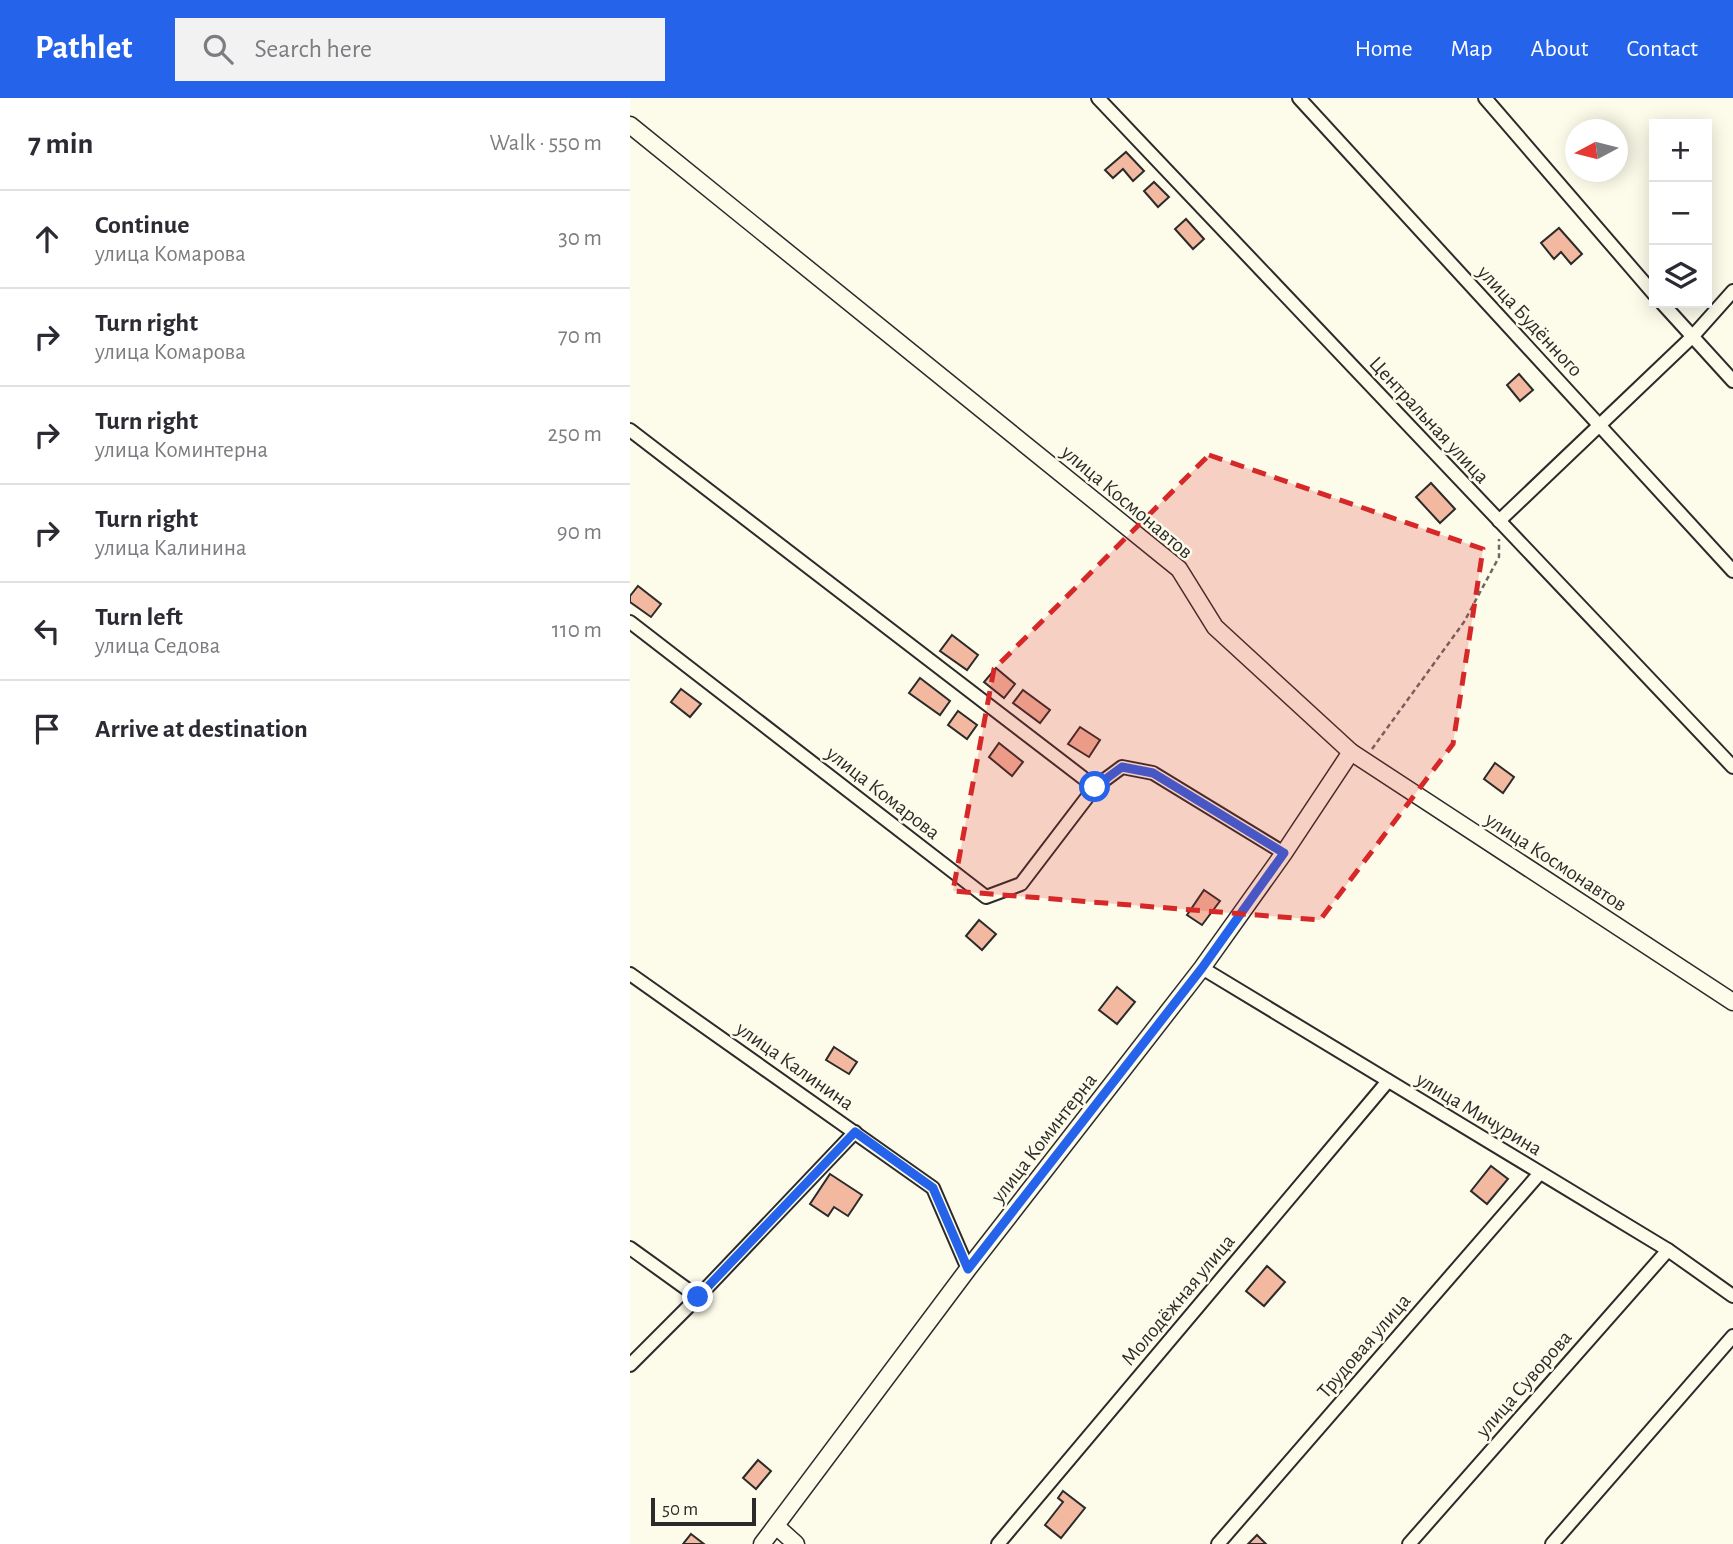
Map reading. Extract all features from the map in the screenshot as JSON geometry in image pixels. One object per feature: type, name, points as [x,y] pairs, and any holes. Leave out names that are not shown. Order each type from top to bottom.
[{"type":"street","name":"Центральная улица","points":[[1098,98],[1733,768]]},
{"type":"street","name":"улица Будённого","points":[[1299,98],[1733,571]]},
{"type":"street","points":[[1485,98],[1649,287]]},
{"type":"street","name":"улица Космонавтов","points":[[630,125],[1179,569],[1215,627],[1357,756],[1733,1002]]},
{"type":"street","points":[[1499,521],[1692,337],[1733,291]]},
{"type":"street","points":[[1666,308],[1733,382]]},
{"type":"street","points":[[630,430],[1095,787]]},
{"type":"street","name":"улица Комарова","points":[[630,622],[986,897],[1021,884],[1095,787],[1122,767],[1153,773],[1284,853]]},
{"type":"street","name":"улица Коминтерна","points":[[762,1544],[968,1269],[1202,968],[1357,756]]},
{"type":"street","name":"улица Мичурина","points":[[1202,968],[1668,1250],[1733,1296]]},
{"type":"street","name":"улица Калинина","points":[[630,974],[933,1188],[968,1269]]},
{"type":"street","name":"Молодёжная улица","points":[[998,1544],[1388,1082]]},
{"type":"street","points":[[630,1365],[855,1132]]},
{"type":"street","name":"Трудовая улица","points":[[1217,1544],[1540,1173]]},
{"type":"street","points":[[630,1248],[698,1297]]},
{"type":"street","name":"улица Суворова","points":[[1409,1544],[1668,1250]]},
{"type":"street","points":[[1552,1544],[1733,1336]]},
{"type":"street","points":[[776,1526],[796,1544]]},
{"type":"path","points":[[1357,756],[1464,622],[1499,557],[1499,521]]},
{"type":"highlighted area","points":[[1209,455],[1483,549],[1453,744],[1320,920],[953,891],[994,669]]},
{"type":"building","points":[[1126,152],[1144,171],[1133,181],[1123,169],[1113,178],[1105,170]]},
{"type":"building","points":[[1154,182],[1169,197],[1158,207],[1144,191]]},
{"type":"building","points":[[1186,219],[1204,239],[1193,249],[1175,229]]},
{"type":"building","points":[[1559,228],[1582,254],[1571,264],[1561,252],[1554,259],[1541,243]]},
{"type":"building","points":[[1519,374],[1533,390],[1520,401],[1507,385]]},
{"type":"building","points":[[1431,483],[1455,509],[1440,523],[1416,497]]},
{"type":"building","points":[[638,586],[661,604],[651,617],[630,602],[630,596]]},
{"type":"building","points":[[952,635],[978,655],[967,670],[940,651]]},
{"type":"building","points":[[996,668],[1015,684],[1004,698],[984,682]]},
{"type":"building","points":[[920,678],[950,701],[940,715],[909,693]]},
{"type":"building","points":[[681,689],[701,704],[690,717],[671,702]]},
{"type":"building","points":[[1023,690],[1050,710],[1040,723],[1013,703]]},
{"type":"building","points":[[958,711],[977,725],[967,739],[948,725]]},
{"type":"building","points":[[1080,727],[1100,740],[1089,757],[1068,744]]},
{"type":"building","points":[[999,743],[1023,762],[1012,776],[989,757]]},
{"type":"building","points":[[1495,763],[1514,777],[1503,793],[1484,779]]},
{"type":"building","points":[[1204,890],[1220,901],[1202,925],[1187,915]]},
{"type":"building","points":[[979,920],[996,934],[982,950],[966,936]]},
{"type":"building","points":[[1117,987],[1135,1002],[1117,1024],[1099,1010]]},
{"type":"building","points":[[834,1047],[857,1062],[849,1074],[826,1060]]},
{"type":"building","points":[[1491,1166],[1508,1179],[1487,1204],[1471,1191]]},
{"type":"building","points":[[830,1174],[862,1195],[848,1216],[834,1207],[828,1216],[810,1204]]},
{"type":"building","points":[[1267,1266],[1285,1282],[1264,1306],[1246,1291]]},
{"type":"building","points":[[758,1460],[771,1471],[756,1489],[743,1478]]},
{"type":"building","points":[[1063,1491],[1085,1508],[1061,1538],[1045,1525],[1063,1502],[1058,1498]]},
{"type":"building","points":[[691,1534],[704,1544],[683,1544]]},
{"type":"building","points":[[1257,1535],[1266,1544],[1248,1544]]},
{"type":"route","points":[[698,1297],[855,1132],[933,1188],[968,1269],[1202,968],[1284,853],[1153,773],[1122,767],[1095,787]]}]
